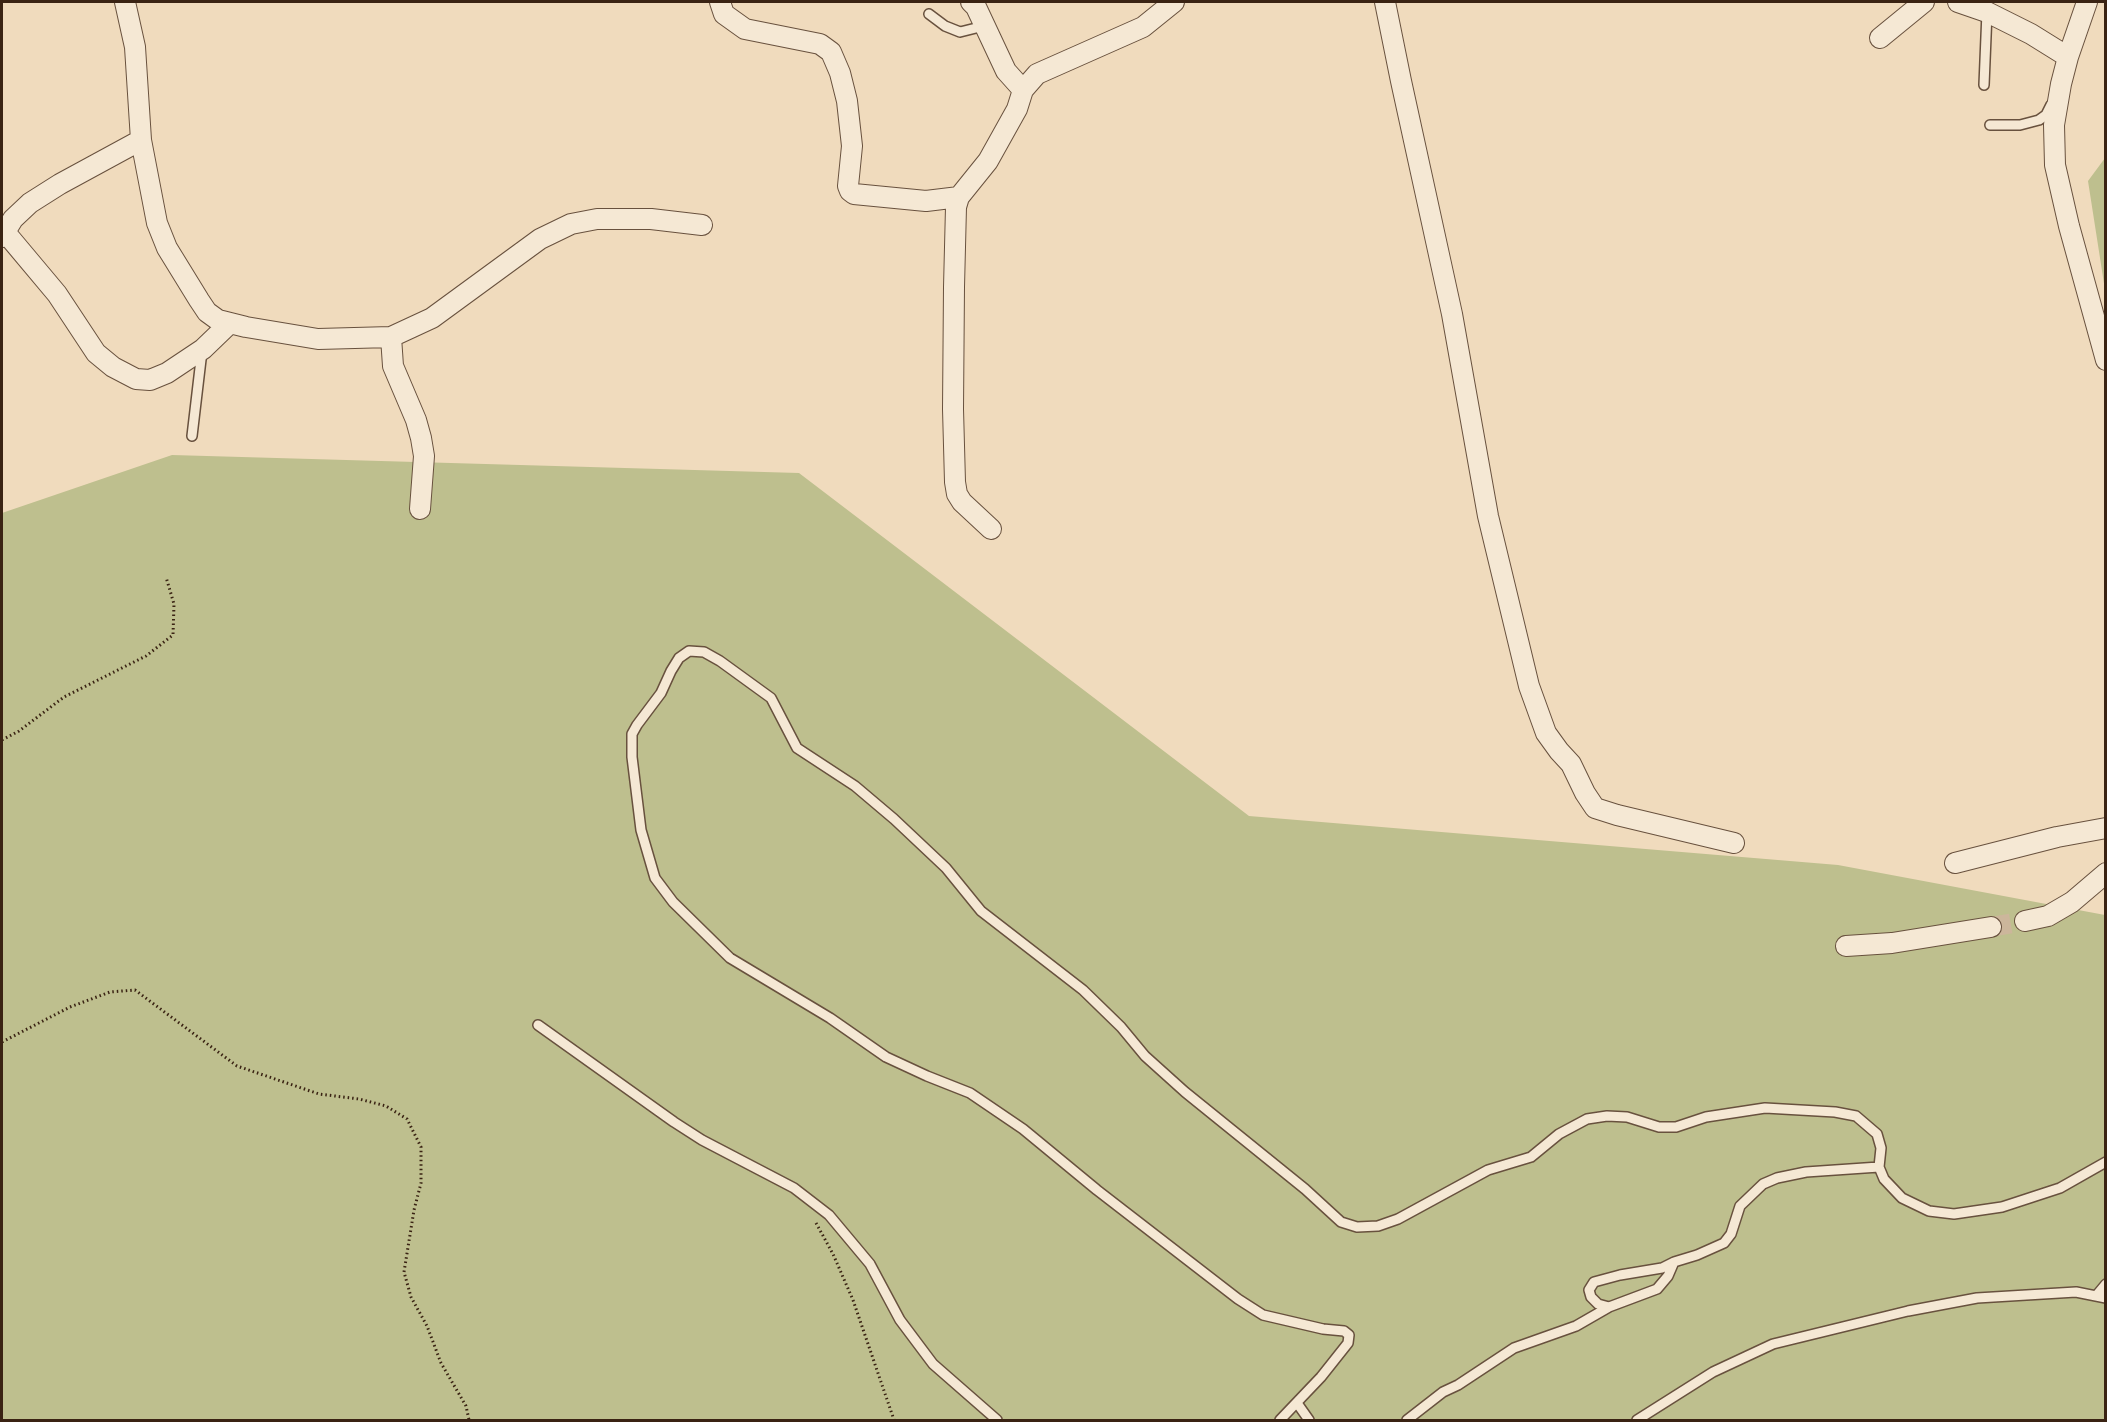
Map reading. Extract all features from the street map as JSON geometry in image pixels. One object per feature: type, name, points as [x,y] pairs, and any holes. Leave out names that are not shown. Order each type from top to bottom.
[{"type":"street","points":[[125,2],[135,47],[141,140],[157,223],[167,248],[207,312],[218,320],[318,339],[391,337],[432,318],[540,239],[571,224],[597,219],[651,219],[702,225]]},
{"type":"street","points":[[720,2],[724,14],[745,29],[820,44],[831,52],[840,73],[847,101],[852,146],[848,186],[854,194],[926,201],[959,197]]},
{"type":"street","points":[[971,2],[976,7],[1006,71],[1023,90]]},
{"type":"street","points":[[991,529],[962,502],[957,494],[955,482],[954,287],[956,207],[959,197],[988,161],[1017,109],[1023,90],[1037,74],[1143,27],[1174,2]]},
{"type":"street","points":[[1385,2],[1452,314],[1488,516],[1529,686],[1546,733],[1558,751],[1571,764],[1595,808],[1734,843]]},
{"type":"street","points":[[1880,38],[1924,2]]},
{"type":"street","points":[[1959,2],[1987,12],[2031,34],[2068,57]]},
{"type":"street","points":[[2087,2],[2061,84],[2054,125],[2055,165],[2069,226],[2106,360]]},
{"type":"street","points":[[141,140],[30,202],[13,219],[3,234],[57,294],[96,353],[113,367],[136,380],[150,380],[167,373],[203,349],[230,323]]},
{"type":"street","points":[[391,337],[393,366],[416,420],[421,438],[424,456],[420,509]]},
{"type":"street","points":[[1955,863],[2057,837],[2106,828]]},
{"type":"street","points":[[2025,921],[2048,916],[2072,902],[2106,873]]},
{"type":"street","points":[[1846,946],[1892,942],[1991,927]]},
{"type":"lane","points":[[1984,85],[1987,12]]},
{"type":"lane","points":[[929,14],[945,26],[960,32],[984,26]]},
{"type":"lane","points":[[1990,125],[2020,125],[2039,120],[2046,115],[2061,84]]},
{"type":"lane","points":[[192,436],[203,349]]},
{"type":"lane","points":[[1280,1420],[1348,1343],[1349,1335],[1344,1331],[1323,1329],[1263,1315],[1238,1299],[1097,1190],[1023,1129],[970,1093],[886,1057],[830,1018],[730,958],[673,902],[655,878],[641,830],[632,758],[632,734],[661,693],[679,658],[689,651],[704,652],[771,698],[797,748],[855,786],[894,819],[945,868],[981,911],[1083,990],[1121,1027],[1145,1056],[1185,1092],[1305,1189],[1341,1222],[1357,1227],[1378,1226],[1398,1219],[1488,1170],[1531,1157],[1559,1134],[1587,1119],[1607,1116],[1627,1117],[1659,1127],[1676,1127],[1706,1118],[1766,1108],[1856,1116],[1877,1134],[1881,1148],[1879,1167],[1884,1179],[1902,1198],[1929,1211],[1954,1214],[2002,1206],[2060,1188],[2106,1162]]},
{"type":"lane","points":[[538,1025],[702,1140],[794,1188],[829,1215],[870,1264],[900,1320],[933,1364],[997,1420]]},
{"type":"lane","points":[[1609,1307],[1598,1304],[1591,1297],[1590,1290],[1594,1282],[1662,1268],[1724,1242],[1731,1234],[1740,1206],[1763,1184],[1777,1178],[1806,1172],[1879,1167]]},
{"type":"lane","points":[[1407,1420],[1443,1392],[1458,1386],[1514,1348],[1576,1326],[1609,1307],[1657,1289],[1668,1276],[1674,1262]]},
{"type":"lane","points":[[1637,1420],[1713,1372],[1773,1344],[1908,1311],[1977,1298],[2076,1292],[2101,1297],[2106,1284]]},
{"type":"lane","points":[[1297,1403],[1309,1420]]},
{"type":"path","points":[[2,740],[19,731],[64,697],[146,656],[173,635],[174,604],[166,577]]},
{"type":"path","points":[[2,1042],[70,1007],[110,992],[135,990],[237,1066],[319,1094],[359,1099],[386,1106],[407,1119],[421,1147],[421,1183],[414,1210],[404,1272],[411,1297],[427,1326],[441,1363],[466,1406],[469,1420]]},
{"type":"path","points":[[814,1219],[833,1254],[853,1300],[894,1420]]},
{"type":"green space","points":[[2105,158],[2105,290],[2088,181]]},
{"type":"green space","points":[[172,455],[799,473],[1249,816],[1838,865],[2105,915],[2105,1420],[2,1420],[2,513]]},
{"type":"tunnel","points":[[1991,927],[2025,921]]}]
